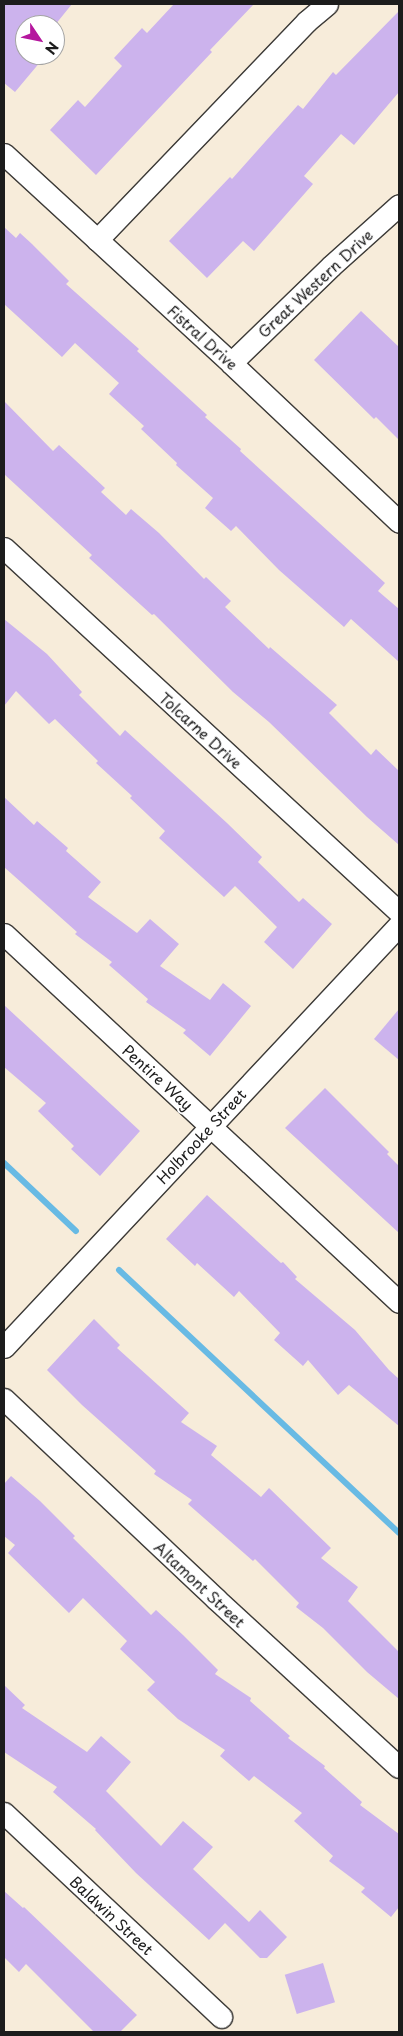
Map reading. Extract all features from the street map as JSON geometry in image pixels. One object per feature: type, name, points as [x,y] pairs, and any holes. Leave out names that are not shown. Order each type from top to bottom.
[{"type":"street","points":[[97,240],[307,21],[327,4]]},
{"type":"street","name":"Fistral Drive","points":[[4,154],[231,362],[399,522]]},
{"type":"street","name":"Great Western Drive","points":[[231,362],[331,266],[399,205]]},
{"type":"street","name":"Tolcarne Drive","points":[[4,548],[399,912]]},
{"type":"street","name":"Holbrooke Street","points":[[4,1347],[399,925]]},
{"type":"street","name":"Pentire Way","points":[[4,934],[399,1302]]},
{"type":"street","name":"Altamont Street","points":[[4,1399],[216,1599],[399,1767]]},
{"type":"street","name":"Baldwin Street","points":[[4,1812],[221,2017]]},
{"type":"building","points":[[4,4],[72,4],[63,15],[15,15],[15,65],[38,65],[15,92],[4,83]]},
{"type":"building","points":[[174,4],[254,4],[210,50],[212,52],[96,175],[50,130],[78,100],[85,107],[122,66],[114,58],[142,28],[147,33]]},
{"type":"building","points":[[399,11],[399,92],[354,145],[341,134],[304,176],[313,184],[254,251],[243,241],[207,278],[169,241],[230,177],[232,179],[298,105],[303,109],[333,72],[336,75]]},
{"type":"building","points":[[4,227],[16,238],[20,233],[32,244],[69,281],[66,284],[139,349],[137,351],[207,415],[205,417],[241,449],[240,451],[385,583],[378,591],[399,609],[399,662],[351,619],[344,627],[279,570],[236,526],[231,531],[205,508],[213,498],[176,465],[177,463],[141,429],[144,426],[109,394],[119,383],[75,343],[62,357],[4,304]]},
{"type":"building","points":[[361,311],[399,347],[399,440],[376,417],[374,419],[314,360]]},
{"type":"building","points":[[4,401],[53,451],[59,445],[105,488],[101,492],[126,515],[131,509],[159,533],[204,579],[206,577],[231,601],[225,607],[269,649],[270,647],[337,705],[329,713],[371,755],[376,749],[399,771],[399,845],[367,817],[269,722],[233,692],[154,614],[152,615],[89,558],[92,555],[4,474]]},
{"type":"building","points":[[4,619],[47,654],[82,692],[79,695],[120,736],[125,730],[262,857],[258,862],[299,902],[303,898],[332,924],[293,969],[264,942],[277,927],[235,886],[224,897],[159,838],[165,831],[130,798],[132,796],[96,763],[98,761],[55,719],[49,724],[16,691],[4,706]]},
{"type":"building","points":[[4,797],[34,825],[37,821],[68,848],[66,851],[101,882],[88,897],[137,933],[150,919],[179,944],[160,966],[210,1000],[223,983],[251,1006],[210,1056],[183,1033],[186,1030],[146,1002],[148,999],[109,965],[112,962],[75,934],[77,932],[4,867]]},
{"type":"building","points":[[4,1005],[140,1131],[100,1176],[71,1149],[74,1146],[38,1111],[46,1103],[4,1067]]},
{"type":"building","points":[[399,1009],[399,1060],[374,1039]]},
{"type":"building","points":[[325,1088],[389,1152],[387,1154],[399,1166],[399,1233],[285,1128]]},
{"type":"building","points":[[207,1195],[281,1263],[283,1262],[297,1277],[295,1279],[355,1330],[399,1379],[399,1426],[349,1385],[338,1395],[308,1360],[303,1366],[274,1340],[280,1333],[239,1291],[234,1297],[197,1263],[195,1266],[166,1239]]},
{"type":"building","points":[[94,1319],[120,1345],[117,1348],[189,1413],[181,1422],[217,1446],[211,1455],[261,1497],[269,1488],[331,1548],[321,1558],[358,1587],[348,1601],[399,1652],[399,1699],[367,1672],[323,1628],[296,1607],[299,1603],[255,1559],[253,1561],[188,1504],[192,1500],[154,1474],[156,1471],[82,1405],[47,1370]]},
{"type":"building","points":[[11,1476],[40,1501],[75,1536],[73,1538],[151,1615],[156,1610],[218,1670],[215,1674],[251,1698],[250,1701],[290,1736],[288,1738],[325,1766],[324,1768],[362,1802],[360,1805],[399,1834],[399,1907],[391,1917],[361,1892],[365,1888],[329,1861],[333,1856],[294,1821],[302,1813],[254,1776],[249,1781],[220,1756],[225,1750],[178,1719],[147,1690],[155,1682],[120,1649],[127,1641],[83,1598],[69,1613],[8,1553],[15,1545],[4,1536],[4,1484]]},
{"type":"building","points":[[4,1685],[25,1705],[22,1708],[87,1752],[101,1736],[131,1762],[106,1791],[161,1846],[183,1821],[213,1847],[193,1869],[249,1922],[260,1910],[287,1937],[267,1958],[260,1958],[225,1923],[209,1940],[136,1873],[96,1829],[53,1792],[57,1787],[4,1752]]},
{"type":"building","points":[[4,1891],[24,1907],[137,2015],[120,2032],[94,2032],[26,1964],[19,1972],[4,1957]]},
{"type":"building","points":[[323,1963],[335,2002],[297,2014],[285,1975]]},
{"type":"waterway","points":[[4,1163],[76,1231]]},
{"type":"waterway","points":[[119,1270],[399,1533]]}]
